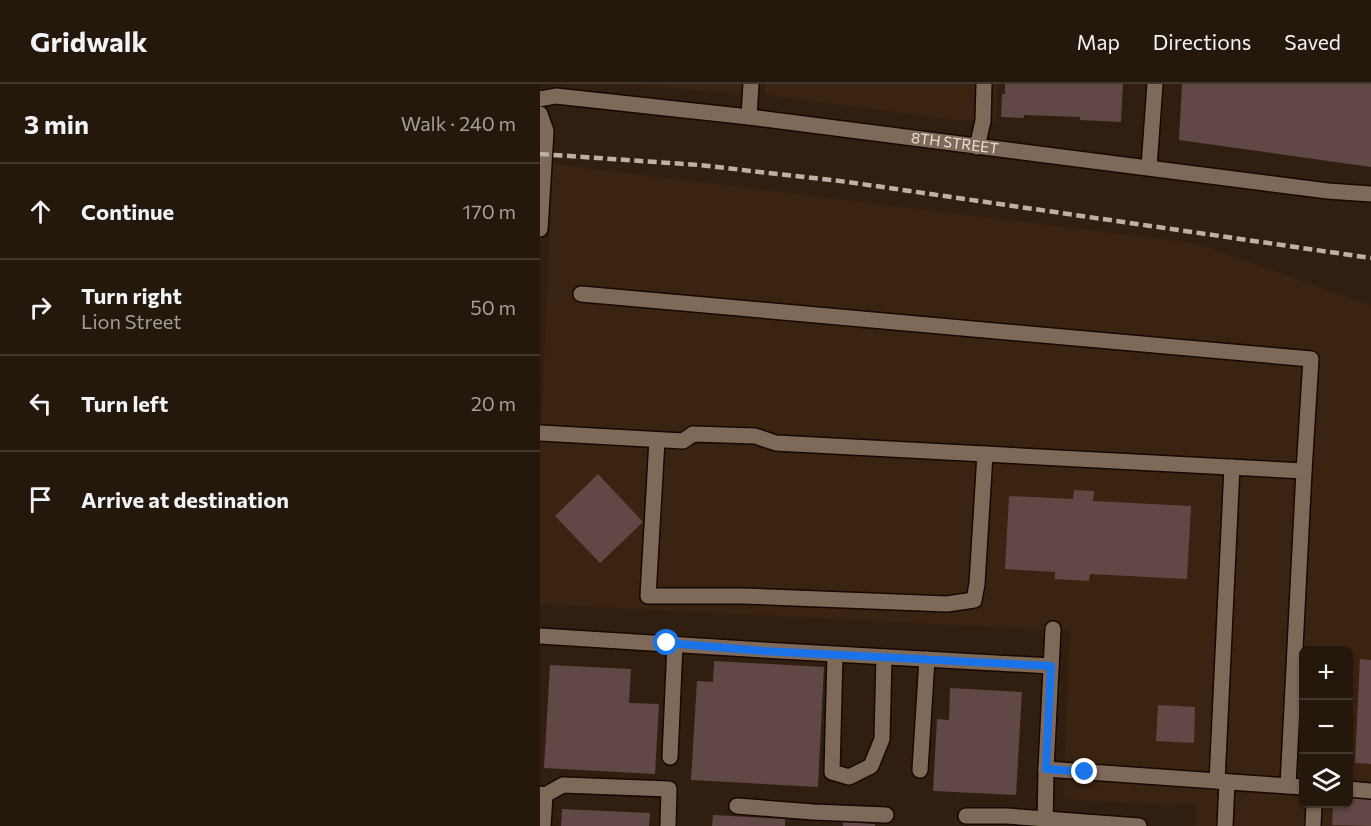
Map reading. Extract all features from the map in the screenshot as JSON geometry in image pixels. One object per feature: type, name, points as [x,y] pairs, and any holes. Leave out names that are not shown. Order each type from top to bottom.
[{"type":"street","points":[[749,117],[751,84]]},
{"type":"street","points":[[977,147],[983,121],[984,84]]},
{"type":"street","points":[[1149,167],[1155,84]]},
{"type":"street","name":"8TH STREET","points":[[540,99],[556,96],[749,117],[1328,191],[1371,194]]},
{"type":"street","points":[[540,114],[546,131],[540,229]]},
{"type":"street","points":[[581,294],[1311,359],[1304,471],[1296,786],[1046,769]]},
{"type":"street","points":[[540,433],[683,441],[693,434],[754,436],[776,443],[1304,471]]},
{"type":"street","points":[[657,440],[648,596],[743,596],[947,604],[974,600],[985,454]]},
{"type":"street","points":[[1225,826],[1222,781],[1232,467]]},
{"type":"street","points":[[1046,822],[1046,769],[1053,629]]},
{"type":"street","points":[[540,636],[1051,666]]},
{"type":"street","points":[[670,756],[675,644]]},
{"type":"street","points":[[835,655],[832,772],[849,777],[871,766],[882,739],[884,657]]},
{"type":"street","points":[[920,770],[927,659]]},
{"type":"street","points":[[543,826],[542,795],[563,785],[669,789],[668,826]]},
{"type":"street","points":[[1353,789],[1371,791]]},
{"type":"street","points":[[737,806],[812,819],[886,815]]},
{"type":"street","points":[[1313,826],[1314,808]]},
{"type":"street","points":[[966,816],[1139,826]]},
{"type":"shaded area","points":[[627,84],[743,84],[743,91],[740,94]]},
{"type":"shaded area","points":[[755,84],[998,84],[996,123],[973,120],[970,122],[766,95],[765,85]]},
{"type":"shaded area","points":[[553,164],[1195,243],[1371,305],[1371,826],[1195,826],[1196,804],[1167,805],[1063,799],[1070,631],[540,604],[540,454]]},
{"type":"building","points":[[1005,84],[1123,84],[1121,122],[1080,120],[1080,117],[1024,115],[1024,118],[1001,117]]},
{"type":"building","points":[[1182,84],[1371,84],[1371,167],[1179,140]]},
{"type":"building","points":[[598,474],[643,522],[600,563],[555,516]]},
{"type":"building","points":[[1074,490],[1094,491],[1093,501],[1191,506],[1187,579],[1090,574],[1089,581],[1055,579],[1055,572],[1005,569],[1009,496],[1073,499]]},
{"type":"building","points":[[1360,659],[1371,660],[1371,764],[1355,763]]},
{"type":"building","points":[[714,661],[824,667],[818,787],[691,780],[697,681],[713,682]]},
{"type":"building","points":[[550,665],[631,669],[629,703],[659,704],[655,774],[544,768]]},
{"type":"building","points":[[950,688],[1022,692],[1016,795],[933,791],[937,719],[949,720]]},
{"type":"building","points":[[1158,705],[1195,707],[1194,743],[1156,741]]},
{"type":"building","points":[[1353,798],[1371,799],[1371,826],[1332,825],[1333,808],[1353,808]]},
{"type":"building","points":[[562,809],[650,813],[649,826],[561,826]]},
{"type":"building","points":[[713,815],[785,819],[785,826],[712,826]]},
{"type":"building","points":[[843,822],[875,824],[875,826],[843,826]]},
{"type":"railway","points":[[540,154],[699,165],[848,182],[1371,258]]},
{"type":"route","points":[[667,643],[763,651],[1051,666],[1046,769],[1085,772]]}]
